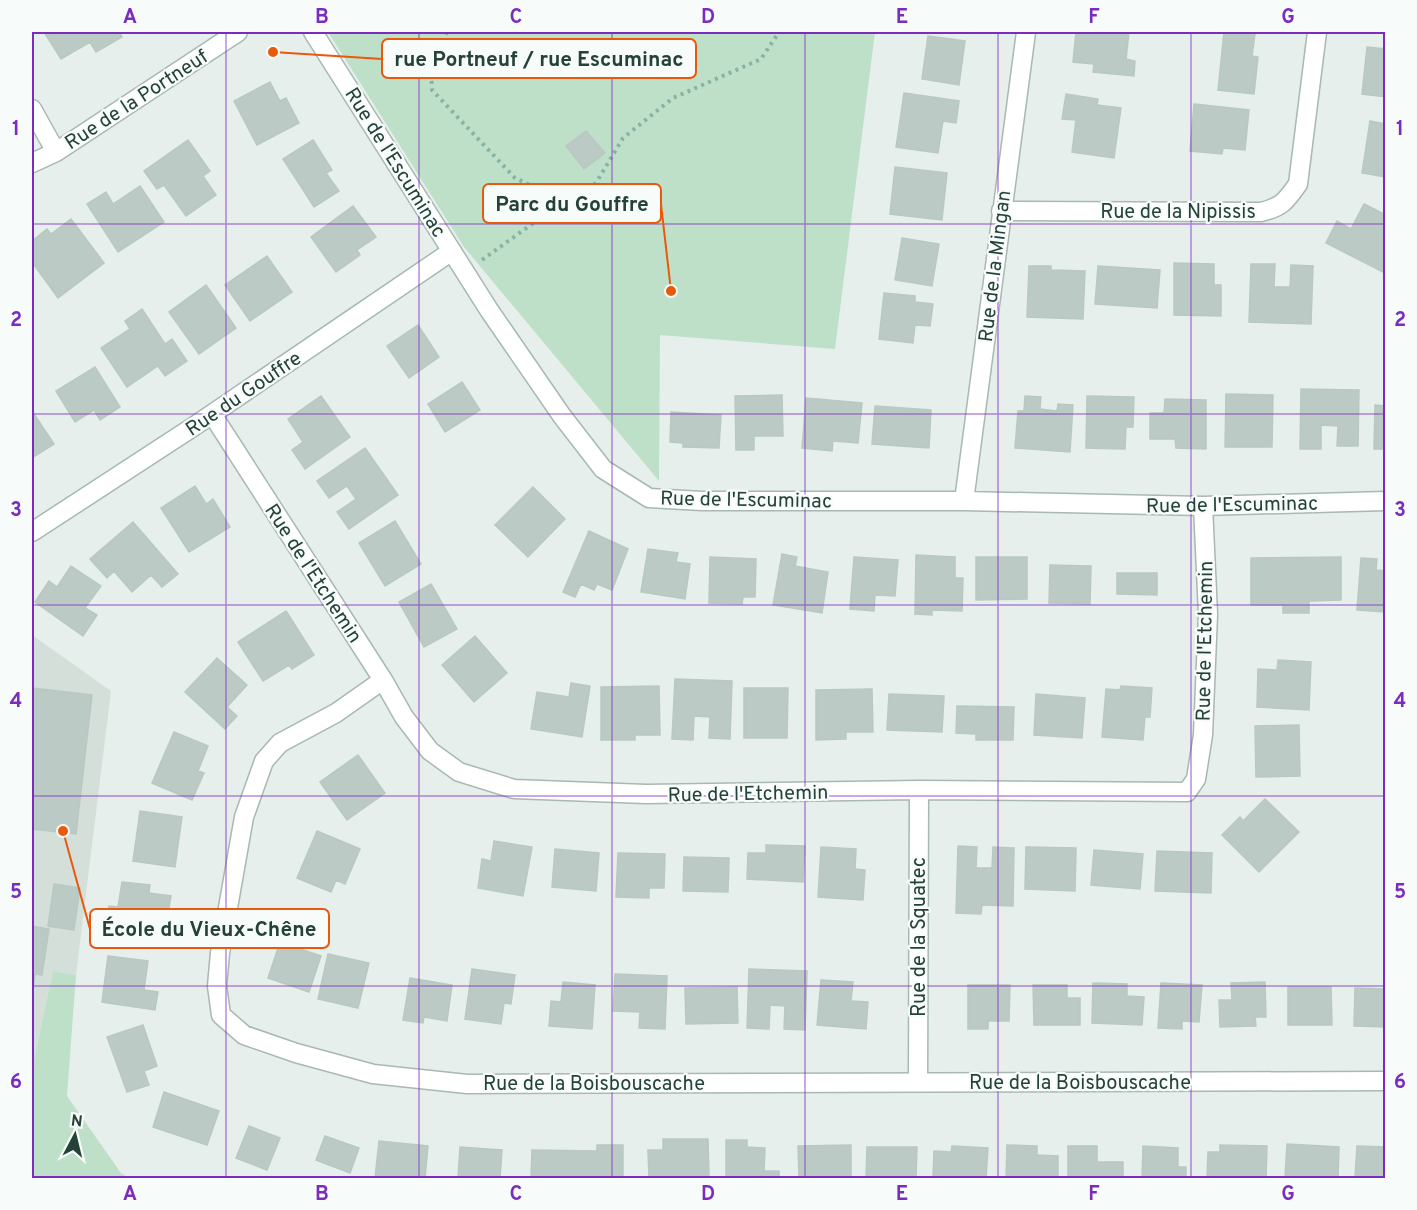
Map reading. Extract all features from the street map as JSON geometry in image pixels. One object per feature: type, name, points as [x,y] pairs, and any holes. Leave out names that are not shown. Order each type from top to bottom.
[{"type":"street","name":"Rue de la Portneuf","points":[[32,163],[56,152],[238,32]]},
{"type":"street","name":"Rue de l'Escuminac","points":[[314,32],[489,310],[562,416],[603,470],[649,498],[702,501],[964,501],[1203,506],[1386,501]]},
{"type":"street","name":"Rue de la Mingan","points":[[964,501],[1026,32]]},
{"type":"street","name":"Rue de la Nipissis","points":[[1001,211],[1261,212],[1273,209],[1285,202],[1298,184],[1317,32]]},
{"type":"street","points":[[32,109],[56,152]]},
{"type":"street","name":"Rue du Gouffre","points":[[32,532],[212,414],[452,250]]},
{"type":"street","name":"Rue de l'Etchemin","points":[[212,414],[383,680],[404,717],[430,751],[459,772],[514,789],[646,794],[919,790],[1187,792],[1196,779],[1203,735],[1208,614],[1203,506]]},
{"type":"street","name":"Rue de la Boisbouscache","points":[[383,680],[336,713],[280,743],[264,761],[255,783],[244,817],[220,953],[217,986],[221,1015],[244,1035],[296,1053],[373,1074],[467,1084],[1386,1081]]},
{"type":"street","name":"Rue de la Squatec","points":[[918,1083],[919,790]]},
{"type":"path","points":[[447,32],[431,66],[432,90],[515,178],[566,202]]},
{"type":"path","points":[[466,272],[539,219],[596,183],[623,138],[673,98],[761,59],[779,32]]},
{"type":"shaded area","points":[[32,635],[111,691],[76,975],[53,971],[32,1069]]},
{"type":"green space","points":[[328,32],[875,32],[835,349],[660,335],[659,481],[464,247]]},
{"type":"green space","points":[[53,971],[76,975],[67,1096],[121,1173],[129,1178],[32,1178],[32,1069]]},
{"type":"building","points":[[44,32],[119,32],[122,37],[96,52],[90,42],[61,59]]},
{"type":"building","points":[[1076,32],[1129,32],[1126,59],[1135,61],[1134,76],[1093,72],[1094,64],[1073,62]]},
{"type":"building","points":[[1224,32],[1255,34],[1252,56],[1258,57],[1254,94],[1218,90]]},
{"type":"building","points":[[928,36],[965,41],[959,85],[922,79]]},
{"type":"building","points":[[1367,47],[1386,49],[1386,97],[1362,94]]},
{"type":"building","points":[[270,82],[280,101],[286,98],[299,123],[257,145],[234,101]]},
{"type":"building","points":[[904,93],[959,101],[956,123],[943,121],[938,153],[896,147]]},
{"type":"building","points":[[1066,94],[1098,99],[1097,105],[1121,108],[1114,158],[1072,152],[1076,120],[1062,119]]},
{"type":"building","points":[[1194,104],[1249,110],[1245,150],[1223,148],[1222,154],[1190,151]]},
{"type":"building","points":[[1370,121],[1386,124],[1386,177],[1362,173]]},
{"type":"building","points":[[586,131],[605,153],[584,169],[566,146]]},
{"type":"building","points":[[188,140],[210,171],[203,176],[216,195],[186,216],[164,185],[157,189],[144,171]]},
{"type":"building","points":[[313,140],[332,170],[326,173],[339,191],[314,207],[283,159]]},
{"type":"building","points":[[895,167],[947,173],[942,220],[890,214]]},
{"type":"building","points":[[140,186],[164,222],[118,252],[87,204],[106,192],[113,204]]},
{"type":"building","points":[[1364,204],[1386,215],[1385,273],[1326,243],[1337,221],[1351,229]]},
{"type":"building","points":[[353,206],[376,237],[357,250],[360,255],[336,272],[311,237]]},
{"type":"building","points":[[71,219],[104,263],[58,298],[32,262],[32,241],[47,229],[51,234]]},
{"type":"building","points":[[902,238],[939,244],[932,286],[895,280]]},
{"type":"building","points":[[267,256],[292,292],[250,321],[225,285]]},
{"type":"building","points":[[1174,263],[1214,264],[1214,285],[1221,285],[1221,316],[1174,315]]},
{"type":"building","points":[[1251,264],[1275,264],[1274,287],[1290,287],[1291,265],[1313,266],[1311,324],[1249,322]]},
{"type":"building","points":[[1029,266],[1051,266],[1051,270],[1085,271],[1083,319],[1027,317]]},
{"type":"building","points":[[1098,266],[1160,270],[1157,308],[1095,304]]},
{"type":"building","points":[[206,285],[236,328],[199,354],[169,312]]},
{"type":"building","points":[[884,293],[915,296],[915,302],[933,304],[930,326],[915,325],[913,343],[879,339]]},
{"type":"building","points":[[142,309],[165,344],[172,339],[187,361],[165,376],[158,366],[127,387],[101,348],[130,329],[125,321]]},
{"type":"building","points":[[418,325],[439,357],[409,378],[387,346]]},
{"type":"building","points":[[95,367],[120,407],[100,420],[94,410],[75,422],[56,391]]},
{"type":"building","points":[[462,382],[480,410],[445,432],[428,404]]},
{"type":"building","points":[[1301,389],[1359,390],[1358,446],[1337,446],[1338,426],[1321,425],[1321,449],[1300,449]]},
{"type":"building","points":[[1226,394],[1273,395],[1272,447],[1225,447]]},
{"type":"building","points":[[782,395],[783,436],[754,436],[754,450],[736,450],[735,396]]},
{"type":"building","points":[[321,396],[350,437],[305,469],[292,450],[303,442],[288,419]]},
{"type":"building","points":[[1025,396],[1041,397],[1040,409],[1057,411],[1058,404],[1073,405],[1070,452],[1015,448],[1018,411],[1024,411]]},
{"type":"building","points":[[1087,396],[1134,397],[1133,427],[1126,427],[1125,449],[1086,448]]},
{"type":"building","points":[[806,398],[862,403],[858,443],[833,441],[832,451],[802,448]]},
{"type":"building","points":[[1165,399],[1206,400],[1206,449],[1176,448],[1175,439],[1150,439],[1150,413],[1164,413]]},
{"type":"building","points":[[1375,405],[1386,406],[1386,449],[1374,449]]},
{"type":"building","points":[[875,406],[931,410],[929,448],[872,444]]},
{"type":"building","points":[[32,411],[54,444],[32,458]]},
{"type":"building","points":[[671,412],[721,415],[719,448],[683,447],[683,443],[670,442]]},
{"type":"building","points":[[365,448],[398,495],[349,529],[337,512],[356,499],[347,486],[329,498],[317,481]]},
{"type":"building","points":[[195,486],[206,504],[213,499],[230,527],[189,552],[161,508]]},
{"type":"building","points":[[533,487],[565,519],[528,557],[495,525]]},
{"type":"building","points":[[395,521],[421,564],[385,586],[359,543]]},
{"type":"building","points":[[133,522],[178,574],[162,587],[151,575],[132,592],[114,571],[107,578],[90,559]]},
{"type":"building","points":[[589,531],[628,549],[612,590],[597,584],[594,590],[581,584],[575,597],[563,592]]},
{"type":"building","points":[[648,549],[678,553],[676,562],[690,564],[685,599],[641,592]]},
{"type":"building","points":[[782,554],[797,557],[795,566],[828,572],[822,613],[773,605]]},
{"type":"building","points":[[916,555],[955,557],[955,578],[963,578],[962,611],[932,610],[932,615],[915,614]]},
{"type":"building","points":[[710,557],[756,559],[755,597],[743,597],[742,604],[709,603]]},
{"type":"building","points":[[854,557],[898,560],[895,596],[875,595],[874,611],[850,609]]},
{"type":"building","points":[[976,557],[1027,557],[1027,599],[976,600]]},
{"type":"building","points":[[1341,557],[1341,600],[1309,601],[1309,613],[1283,613],[1283,605],[1251,605],[1251,558]]},
{"type":"building","points":[[1361,558],[1377,559],[1376,570],[1386,571],[1386,612],[1357,610]]},
{"type":"building","points":[[1050,565],[1091,566],[1090,604],[1049,603]]},
{"type":"building","points":[[71,566],[101,586],[85,608],[97,615],[83,636],[35,602],[49,581],[57,587]]},
{"type":"building","points":[[1117,573],[1157,573],[1157,595],[1117,594]]},
{"type":"building","points":[[431,584],[457,629],[424,647],[399,602]]},
{"type":"building","points":[[286,611],[314,655],[292,669],[289,665],[263,681],[238,642]]},
{"type":"building","points":[[475,636],[507,673],[474,702],[442,665]]},
{"type":"building","points":[[217,658],[247,685],[227,707],[237,716],[225,729],[185,692]]},
{"type":"building","points":[[1278,660],[1311,662],[1309,710],[1257,707],[1258,669],[1277,670]]},
{"type":"building","points":[[675,679],[732,681],[730,739],[709,738],[710,717],[694,716],[693,740],[672,739]]},
{"type":"building","points":[[571,683],[590,686],[582,737],[531,729],[537,692],[569,697]]},
{"type":"building","points":[[659,686],[660,735],[635,735],[635,740],[601,740],[601,687]]},
{"type":"building","points":[[1121,686],[1152,688],[1150,717],[1145,717],[1143,740],[1102,737],[1106,689],[1120,690]]},
{"type":"building","points":[[32,688],[92,695],[76,834],[32,829]]},
{"type":"building","points":[[744,688],[788,688],[787,738],[744,738]]},
{"type":"building","points":[[872,689],[873,732],[846,732],[846,739],[816,740],[816,690]]},
{"type":"building","points":[[889,694],[944,696],[942,732],[887,730]]},
{"type":"building","points":[[1036,694],[1085,698],[1082,738],[1034,735]]},
{"type":"building","points":[[957,706],[1014,707],[1013,740],[976,740],[976,734],[956,733]]},
{"type":"building","points":[[1299,725],[1300,776],[1256,777],[1255,726]]},
{"type":"building","points":[[174,732],[208,746],[198,771],[204,773],[192,800],[152,783]]},
{"type":"building","points":[[358,755],[385,793],[347,820],[320,782]]},
{"type":"building","points":[[1265,799],[1299,832],[1259,872],[1222,835],[1240,817],[1243,821]]},
{"type":"building","points":[[140,811],[182,817],[175,867],[133,861]]},
{"type":"building","points":[[317,831],[360,849],[345,884],[336,880],[331,892],[297,878]]},
{"type":"building","points":[[494,841],[532,847],[523,896],[478,888],[482,859],[491,861]]},
{"type":"building","points":[[766,845],[805,846],[803,882],[747,879],[748,853],[766,853]]},
{"type":"building","points":[[958,846],[977,847],[976,868],[992,868],[993,847],[1014,848],[1013,906],[982,905],[981,914],[956,913]]},
{"type":"building","points":[[821,847],[856,849],[855,869],[865,870],[863,900],[818,897]]},
{"type":"building","points":[[1026,847],[1076,848],[1075,891],[1025,889]]},
{"type":"building","points":[[555,849],[599,853],[596,891],[552,887]]},
{"type":"building","points":[[1094,850],[1143,854],[1140,889],[1091,885]]},
{"type":"building","points":[[1157,851],[1212,853],[1211,893],[1155,891]]},
{"type":"building","points":[[618,853],[665,854],[664,888],[649,888],[649,898],[616,897]]},
{"type":"building","points":[[684,857],[729,858],[728,892],[683,891]]},
{"type":"building","points":[[122,882],[150,885],[149,893],[171,896],[165,931],[106,923],[109,906],[118,907]]},
{"type":"building","points":[[54,884],[80,888],[74,930],[48,926]]},
{"type":"building","points":[[32,926],[49,929],[42,975],[32,973]]},
{"type":"building","points":[[280,942],[321,956],[309,992],[268,978]]},
{"type":"building","points":[[328,954],[369,963],[358,1008],[318,999]]},
{"type":"building","points":[[108,956],[148,961],[144,990],[158,992],[155,1010],[102,1002]]},
{"type":"building","points":[[472,969],[515,975],[511,1004],[504,1003],[501,1024],[465,1019]]},
{"type":"building","points":[[749,969],[807,971],[805,1030],[784,1029],[785,1006],[770,1005],[769,1029],[747,1028]]},
{"type":"building","points":[[32,973],[35,974],[32,997]]},
{"type":"building","points":[[615,974],[667,976],[665,1029],[639,1028],[640,1012],[613,1011]]},
{"type":"building","points":[[410,978],[452,985],[447,1021],[424,1017],[423,1023],[403,1020]]},
{"type":"building","points":[[821,980],[853,982],[851,1001],[868,1002],[866,1029],[817,1025]]},
{"type":"building","points":[[563,982],[595,985],[592,1029],[549,1026],[551,1001],[561,1002]]},
{"type":"building","points":[[1265,982],[1266,1017],[1255,1017],[1256,1026],[1220,1027],[1219,1000],[1232,1000],[1231,983]]},
{"type":"building","points":[[1093,983],[1127,984],[1127,996],[1144,997],[1142,1025],[1092,1023]]},
{"type":"building","points":[[1161,983],[1202,985],[1199,1022],[1182,1021],[1182,1029],[1158,1028]]},
{"type":"building","points":[[968,985],[1010,985],[1009,1021],[988,1021],[988,1029],[968,1029]]},
{"type":"building","points":[[1033,985],[1067,985],[1067,998],[1080,998],[1080,1025],[1034,1025]]},
{"type":"building","points":[[737,987],[738,1023],[686,1024],[685,988]]},
{"type":"building","points":[[1288,987],[1331,987],[1332,1025],[1288,1025]]},
{"type":"building","points":[[1355,988],[1386,989],[1386,1027],[1354,1026]]},
{"type":"building","points":[[143,1025],[157,1066],[144,1071],[149,1085],[127,1092],[107,1037]]},
{"type":"building","points":[[164,1092],[219,1111],[207,1145],[153,1127]]},
{"type":"building","points":[[249,1126],[280,1138],[267,1170],[236,1158]]},
{"type":"building","points":[[325,1136],[359,1148],[350,1173],[316,1160]]},
{"type":"building","points":[[663,1139],[708,1139],[709,1178],[649,1178],[648,1150],[663,1150]]},
{"type":"building","points":[[726,1140],[747,1140],[747,1147],[765,1148],[764,1171],[779,1171],[779,1178],[726,1178]]},
{"type":"building","points":[[379,1141],[428,1146],[425,1178],[375,1178]]},
{"type":"building","points":[[1287,1144],[1339,1147],[1338,1178],[1285,1178]]},
{"type":"building","points":[[597,1145],[623,1145],[623,1178],[531,1178],[532,1150],[597,1151]]},
{"type":"building","points":[[851,1145],[851,1178],[799,1178],[798,1146]]},
{"type":"building","points":[[1007,1145],[1037,1146],[1037,1155],[1058,1156],[1058,1178],[1006,1178]]},
{"type":"building","points":[[1220,1145],[1267,1146],[1266,1178],[1207,1178],[1208,1152],[1220,1152]]},
{"type":"building","points":[[952,1146],[988,1148],[986,1178],[933,1178],[934,1151],[951,1152]]},
{"type":"building","points":[[1068,1146],[1097,1146],[1097,1162],[1123,1162],[1123,1178],[1068,1178]]},
{"type":"building","points":[[1143,1146],[1178,1148],[1178,1167],[1186,1167],[1186,1178],[1142,1178]]},
{"type":"building","points":[[1357,1146],[1386,1147],[1386,1178],[1355,1178]]},
{"type":"building","points":[[460,1147],[502,1150],[500,1178],[458,1178]]},
{"type":"building","points":[[867,1147],[917,1147],[916,1178],[866,1178]]},
{"type":"place","name":"rue Portneuf / rue Escuminac","points":[[273,52]]},
{"type":"place","name":"Parc du Gouffre","points":[[671,291]]},
{"type":"place","name":"École du Vieux-Chêne","points":[[63,831]]}]
